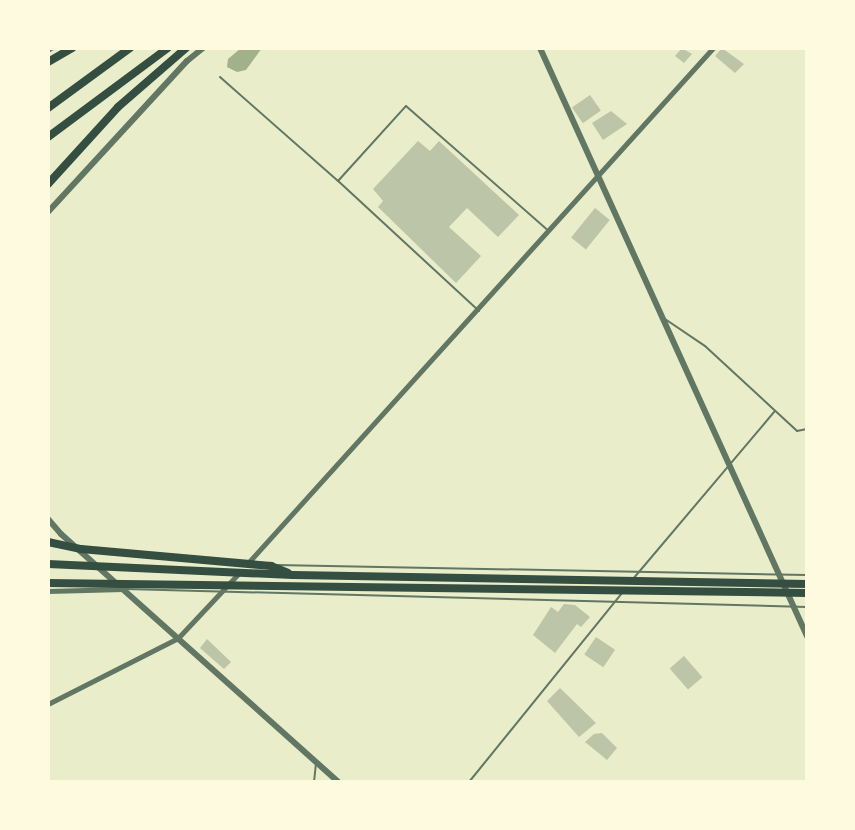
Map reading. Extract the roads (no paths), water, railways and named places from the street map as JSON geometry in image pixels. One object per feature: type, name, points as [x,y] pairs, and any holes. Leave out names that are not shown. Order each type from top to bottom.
[{"type":"highway","points":[[48,62],[72,48]]},
{"type":"highway","points":[[48,108],[130,48]]},
{"type":"highway","points":[[48,137],[168,48]]},
{"type":"highway","points":[[48,184],[118,107],[186,48]]},
{"type":"highway","points":[[48,178],[66,163]]},
{"type":"highway","points":[[48,542],[81,549],[271,566],[292,575]]},
{"type":"highway","points":[[48,564],[292,575],[807,584]]},
{"type":"highway","points":[[48,583],[807,593]]},
{"type":"street","points":[[48,212],[187,61],[203,48]]},
{"type":"street","points":[[540,48],[807,636]]},
{"type":"street","points":[[48,704],[178,638],[479,311],[713,48]]},
{"type":"street","points":[[48,519],[80,551],[126,589],[338,782]]},
{"type":"street","points":[[48,591],[126,589]]},
{"type":"lane","points":[[220,77],[338,181],[479,311]]},
{"type":"lane","points":[[338,181],[406,106],[549,231]]},
{"type":"lane","points":[[660,316],[705,346],[797,431],[807,430]]},
{"type":"lane","points":[[469,782],[640,570],[774,412]]},
{"type":"lane","points":[[80,551],[247,564],[807,575]]},
{"type":"lane","points":[[126,589],[807,607]]},
{"type":"lane","points":[[314,782],[316,763]]}]
